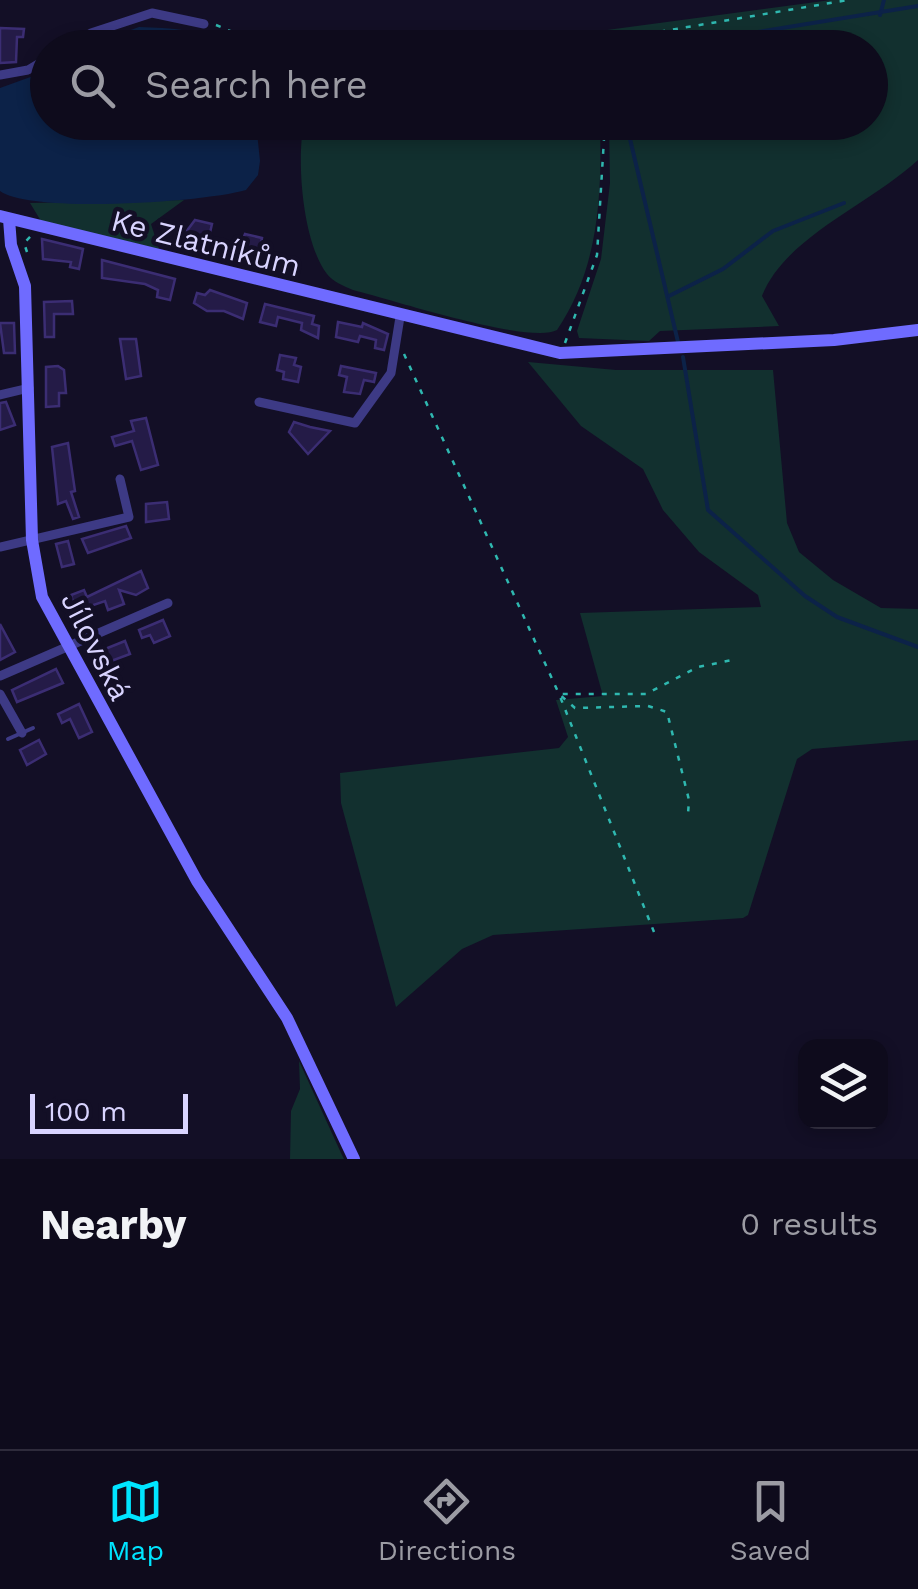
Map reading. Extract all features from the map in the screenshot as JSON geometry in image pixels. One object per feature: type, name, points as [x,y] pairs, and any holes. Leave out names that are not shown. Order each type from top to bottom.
[{"type":"street","points":[[150,0],[152,13]]},
{"type":"street","points":[[101,30],[152,13],[204,24]]},
{"type":"street","points":[[0,75],[30,69]]},
{"type":"street","name":"Ke Zlatníkům","points":[[5,217],[400,317],[560,353],[834,340],[918,330]]},
{"type":"street","name":"Jílovská","points":[[5,217],[25,286],[32,540],[42,597],[115,737],[198,881],[287,1018],[354,1159]]},
{"type":"street","points":[[259,402],[355,422],[391,373],[400,317]]},
{"type":"street","points":[[0,396],[30,388]]},
{"type":"street","points":[[0,548],[129,517],[120,479]]},
{"type":"street","points":[[0,676],[66,644],[168,604]]},
{"type":"street","points":[[0,694],[22,733]]},
{"type":"lane","points":[[8,740],[33,728]]},
{"type":"path","points":[[650,30],[848,0]]},
{"type":"path","points":[[204,24],[229,30]]},
{"type":"path","points":[[560,353],[597,255],[605,140]]},
{"type":"path","points":[[397,334],[559,694],[654,932]]},
{"type":"path","points":[[559,694],[646,694],[698,668],[737,659]]},
{"type":"path","points":[[559,694],[575,708],[648,706],[667,712],[689,800],[688,814]]},
{"type":"green space","points":[[831,0],[918,0],[918,160],[809,239],[773,275],[762,296],[779,326],[660,331],[649,341],[579,338],[577,331],[601,259],[610,183],[609,140],[888,140],[888,30],[607,30]]},
{"type":"green space","points":[[302,140],[600,140],[598,204],[590,256],[582,282],[557,330],[542,333],[427,311],[353,290],[332,279],[312,243],[301,179]]},
{"type":"green space","points":[[184,200],[151,224],[159,249],[41,221],[30,203]]},
{"type":"green space","points":[[528,362],[616,370],[773,370],[787,523],[799,552],[833,580],[881,608],[918,609],[918,740],[812,749],[797,759],[748,915],[743,918],[493,935],[462,949],[396,1007],[341,803],[340,773],[559,748],[568,737],[556,700],[603,696],[580,613],[761,607],[758,595],[699,552],[663,510],[643,469],[581,426]]},
{"type":"green space","points":[[299,1061],[344,1159],[290,1159],[291,1111],[300,1089]]},
{"type":"water","points":[[139,27],[181,30],[131,30]]},
{"type":"water","points":[[30,77],[30,140],[258,140],[258,175],[246,190],[159,202],[81,204],[18,198],[0,191],[0,88]]},
{"type":"building","points":[[0,28],[24,29],[23,37],[17,37],[16,62],[0,63]]},
{"type":"building","points":[[195,220],[212,224],[209,237],[186,232]]},
{"type":"building","points":[[245,234],[262,238],[258,261],[232,256],[237,238],[243,239]]},
{"type":"building","points":[[42,239],[83,249],[79,269],[70,267],[71,262],[43,259]]},
{"type":"building","points":[[102,260],[175,279],[170,300],[157,297],[158,290],[145,284],[102,278]]},
{"type":"building","points":[[210,290],[247,303],[243,319],[224,311],[207,311],[194,303],[197,293],[205,295]]},
{"type":"building","points":[[72,301],[73,314],[54,314],[54,337],[45,337],[44,302]]},
{"type":"building","points":[[265,304],[314,316],[312,324],[319,326],[318,338],[301,330],[302,323],[278,317],[276,326],[260,322]]},
{"type":"building","points":[[338,322],[362,327],[363,323],[388,334],[384,350],[375,348],[376,340],[360,336],[358,342],[336,337]]},
{"type":"building","points":[[0,323],[14,323],[15,353],[4,353]]},
{"type":"building","points":[[120,339],[136,339],[141,376],[126,379]]},
{"type":"building","points":[[280,355],[296,358],[294,365],[301,367],[298,382],[283,379],[284,372],[277,370]]},
{"type":"building","points":[[341,366],[376,373],[374,382],[364,380],[360,394],[344,392],[347,377],[339,375]]},
{"type":"building","points":[[46,367],[64,370],[66,393],[59,393],[59,406],[46,407]]},
{"type":"building","points":[[6,402],[15,425],[0,430],[0,403]]},
{"type":"building","points":[[146,418],[158,465],[141,470],[132,441],[115,446],[112,437],[134,431],[131,421]]},
{"type":"building","points":[[294,422],[330,431],[308,454],[289,432]]},
{"type":"building","points":[[68,443],[75,491],[71,492],[79,517],[73,519],[66,501],[58,504],[52,447]]},
{"type":"building","points":[[167,502],[169,519],[146,522],[146,504]]},
{"type":"building","points":[[126,526],[131,538],[88,553],[82,539]]},
{"type":"building","points":[[68,541],[74,564],[62,567],[56,544]]},
{"type":"building","points":[[141,571],[148,588],[136,595],[119,590],[124,604],[108,610],[105,601],[76,611],[71,595],[84,590],[87,597]]},
{"type":"building","points":[[163,620],[170,636],[154,643],[150,635],[142,638],[139,630]]},
{"type":"building","points":[[0,624],[15,652],[0,660]]},
{"type":"building","points":[[125,641],[130,654],[111,661],[113,669],[104,672],[100,660],[108,657],[105,649]]},
{"type":"building","points":[[56,669],[63,683],[17,702],[12,690]]},
{"type":"building","points":[[79,704],[92,732],[79,738],[70,719],[62,723],[58,714]]},
{"type":"building","points":[[39,740],[46,754],[27,765],[20,750]]},
{"type":"waterway","points":[[880,15],[884,0]]},
{"type":"waterway","points":[[770,30],[918,6]]},
{"type":"waterway","points":[[630,140],[678,342]]},
{"type":"waterway","points":[[669,296],[723,269],[773,231],[844,203]]},
{"type":"waterway","points":[[683,357],[708,510],[805,596],[837,617],[918,647]]}]
